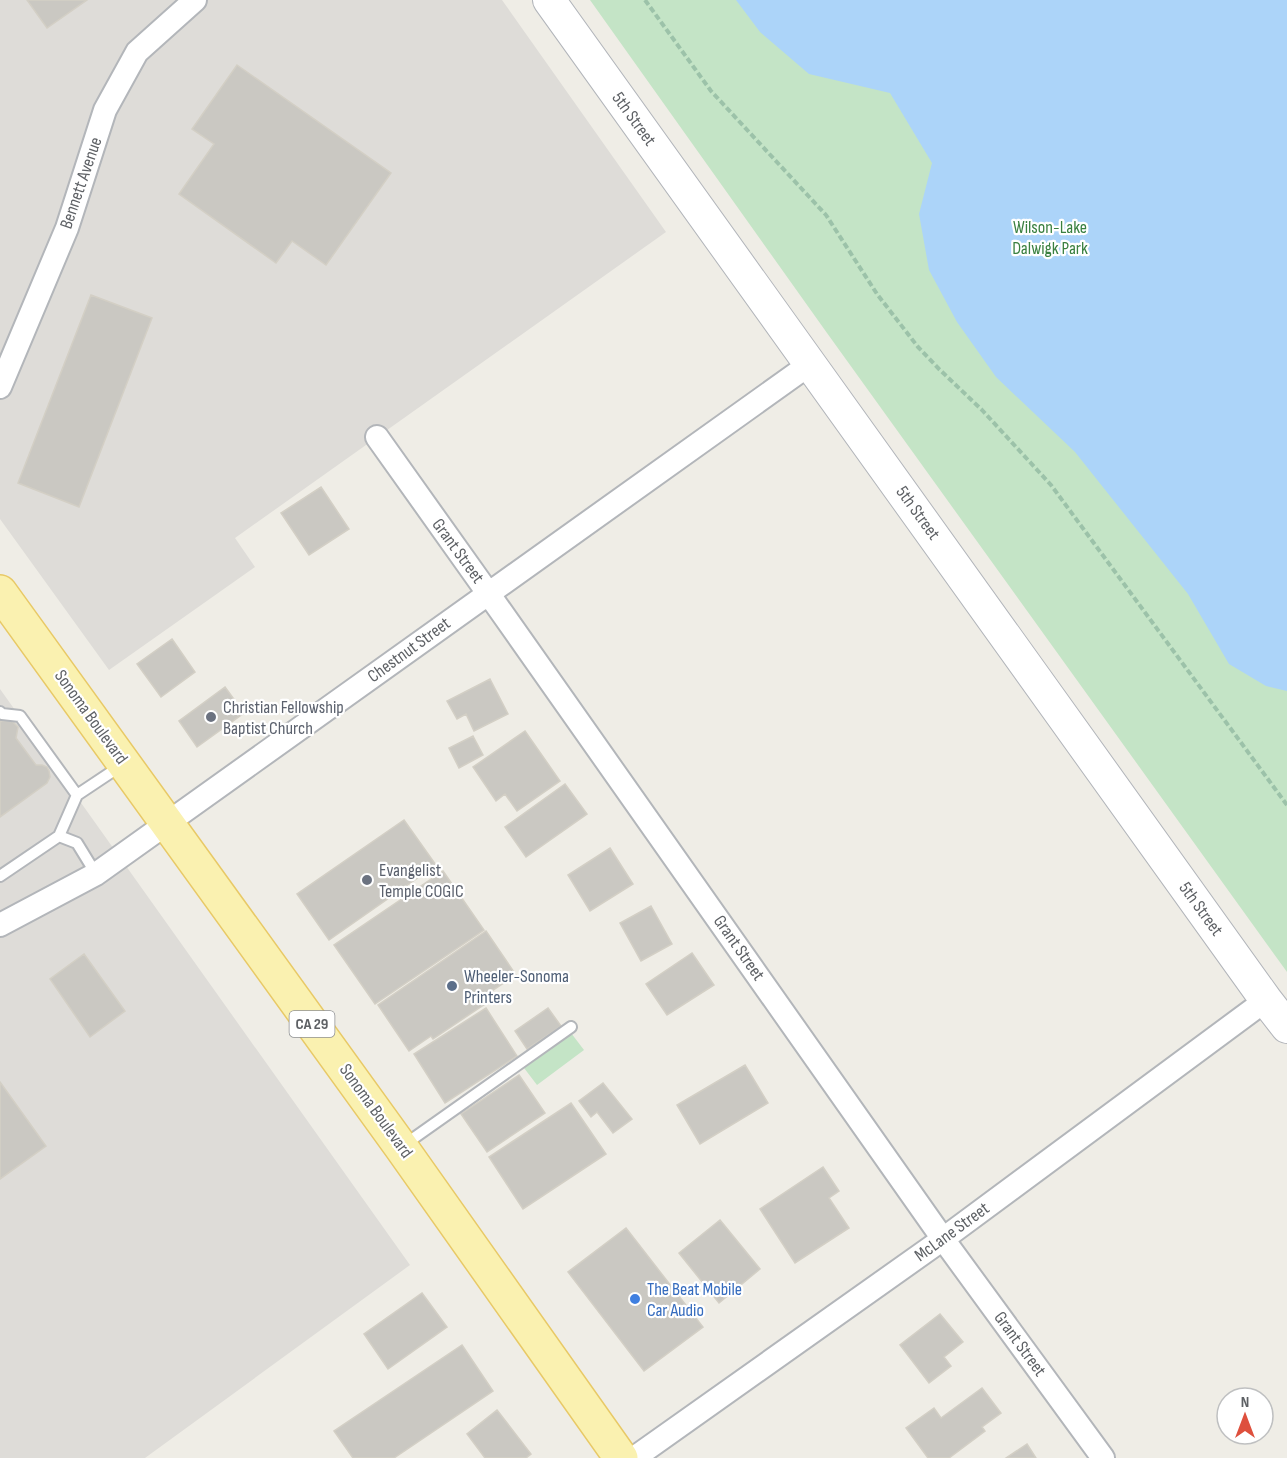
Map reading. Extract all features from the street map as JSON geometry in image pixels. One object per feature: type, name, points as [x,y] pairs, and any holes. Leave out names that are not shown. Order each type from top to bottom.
[{"type":"main road","name":"Sonoma Boulevard","points":[[0,592],[401,1147],[621,1458]]},
{"type":"street","name":"Bennett Avenue","points":[[0,387],[67,228],[105,110],[137,52],[195,0]]},
{"type":"street","name":"5th Street","points":[[549,0],[1287,1027]]},
{"type":"street","name":"Chestnut Street","points":[[0,925],[96,874],[810,364]]},
{"type":"street","name":"Grant Street","points":[[377,437],[943,1239],[1103,1458]]},
{"type":"street","name":"McLane Street","points":[[634,1458],[943,1239],[1266,1000]]},
{"type":"lane","points":[[0,712],[20,716],[77,795]]},
{"type":"lane","points":[[0,876],[59,836],[77,795],[124,764]]},
{"type":"lane","points":[[59,836],[77,843],[96,874]]},
{"type":"lane","points":[[401,1147],[570,1027]]},
{"type":"path","points":[[645,0],[711,91],[826,215],[877,294],[918,346],[982,410],[1051,485],[1287,805]]},
{"type":"shaded area","points":[[0,0],[502,0],[666,232],[235,538],[255,567],[109,670],[0,519]]},
{"type":"shaded area","points":[[0,689],[410,1265],[145,1458],[0,1458]]},
{"type":"green space","name":"Wilson-Lake Dalwigk Park","points":[[590,0],[1287,0],[1287,972],[827,333]]},
{"type":"green space","points":[[568,1029],[584,1050],[537,1085],[521,1064]]},
{"type":"water","points":[[736,0],[1287,0],[1287,691],[1266,686],[1229,664],[1188,594],[1075,452],[996,377],[957,322],[929,270],[919,214],[932,163],[890,93],[809,74],[760,32]]},
{"type":"building","points":[[27,0],[87,0],[47,28]]},
{"type":"building","points":[[237,65],[391,173],[326,265],[292,241],[276,263],[179,194],[214,144],[192,129]]},
{"type":"building","points":[[91,295],[152,318],[79,507],[18,483]]},
{"type":"building","points":[[321,487],[349,529],[309,555],[281,513]]},
{"type":"building","points":[[172,639],[195,672],[161,697],[137,664]]},
{"type":"building","points":[[490,679],[508,714],[474,731],[466,714],[457,719],[447,701]]},
{"type":"building","name":"Christian Fellowship Baptist Church","points":[[225,687],[244,713],[197,747],[179,721]]},
{"type":"building","points":[[12,721],[18,727],[16,738],[36,765],[47,767],[50,777],[47,783],[0,817],[0,722]]},
{"type":"building","points":[[525,731],[560,781],[517,811],[505,794],[496,801],[473,767]]},
{"type":"building","points":[[473,736],[483,755],[459,768],[449,748]]},
{"type":"building","points":[[565,784],[587,814],[526,857],[505,827]]},
{"type":"building","name":"Evangelist Temple COGIC","points":[[404,820],[436,865],[329,940],[297,894]]},
{"type":"building","points":[[610,848],[633,884],[590,911],[568,875]]},
{"type":"building","points":[[443,871],[484,930],[375,1004],[334,945]]},
{"type":"building","points":[[651,906],[672,944],[641,961],[620,923]]},
{"type":"building","name":"Wheeler-Sonoma Printers","points":[[486,931],[516,975],[481,998],[485,1004],[433,1039],[431,1036],[409,1051],[378,1005]]},
{"type":"building","points":[[692,953],[714,985],[667,1015],[646,984]]},
{"type":"building","points":[[84,954],[125,1011],[90,1037],[50,979]]},
{"type":"building","points":[[486,1008],[517,1056],[445,1103],[414,1054]]},
{"type":"building","points":[[548,1008],[561,1026],[527,1049],[515,1031]]},
{"type":"building","points":[[745,1065],[768,1103],[700,1144],[677,1105]]},
{"type":"building","points":[[519,1075],[545,1113],[487,1152],[461,1114]]},
{"type":"building","points":[[0,1082],[46,1146],[0,1179]]},
{"type":"building","points":[[603,1083],[632,1119],[613,1133],[597,1112],[591,1117],[579,1101]]},
{"type":"building","points":[[571,1103],[606,1154],[523,1209],[489,1157]]},
{"type":"building","points":[[823,1167],[839,1191],[829,1198],[849,1228],[795,1263],[760,1209]]},
{"type":"building","points":[[720,1220],[760,1269],[719,1303],[679,1253]]},
{"type":"building","name":"The Beat Mobile Car Audio","points":[[626,1228],[703,1327],[644,1371],[568,1272]]},
{"type":"building","points":[[422,1293],[447,1327],[388,1369],[364,1334]]},
{"type":"building","points":[[940,1314],[963,1342],[944,1357],[951,1366],[929,1383],[900,1345]]},
{"type":"building","points":[[462,1345],[493,1391],[394,1458],[353,1458],[334,1431]]},
{"type":"building","points":[[982,1388],[1001,1413],[982,1427],[985,1431],[949,1458],[928,1458],[906,1428],[934,1408],[941,1418]]},
{"type":"building","points":[[497,1410],[531,1454],[526,1458],[485,1458],[467,1434]]},
{"type":"building","points":[[1027,1444],[1036,1458],[1006,1458]]},
{"type":"place","name":"Christian Fellowship Baptist Church","points":[[211,717]]},
{"type":"place","name":"Evangelist Temple COGIC","points":[[367,880]]},
{"type":"place","name":"Wheeler-Sonoma Printers","points":[[452,986]]},
{"type":"place","name":"The Beat Mobile Car Audio","points":[[635,1299]]}]
